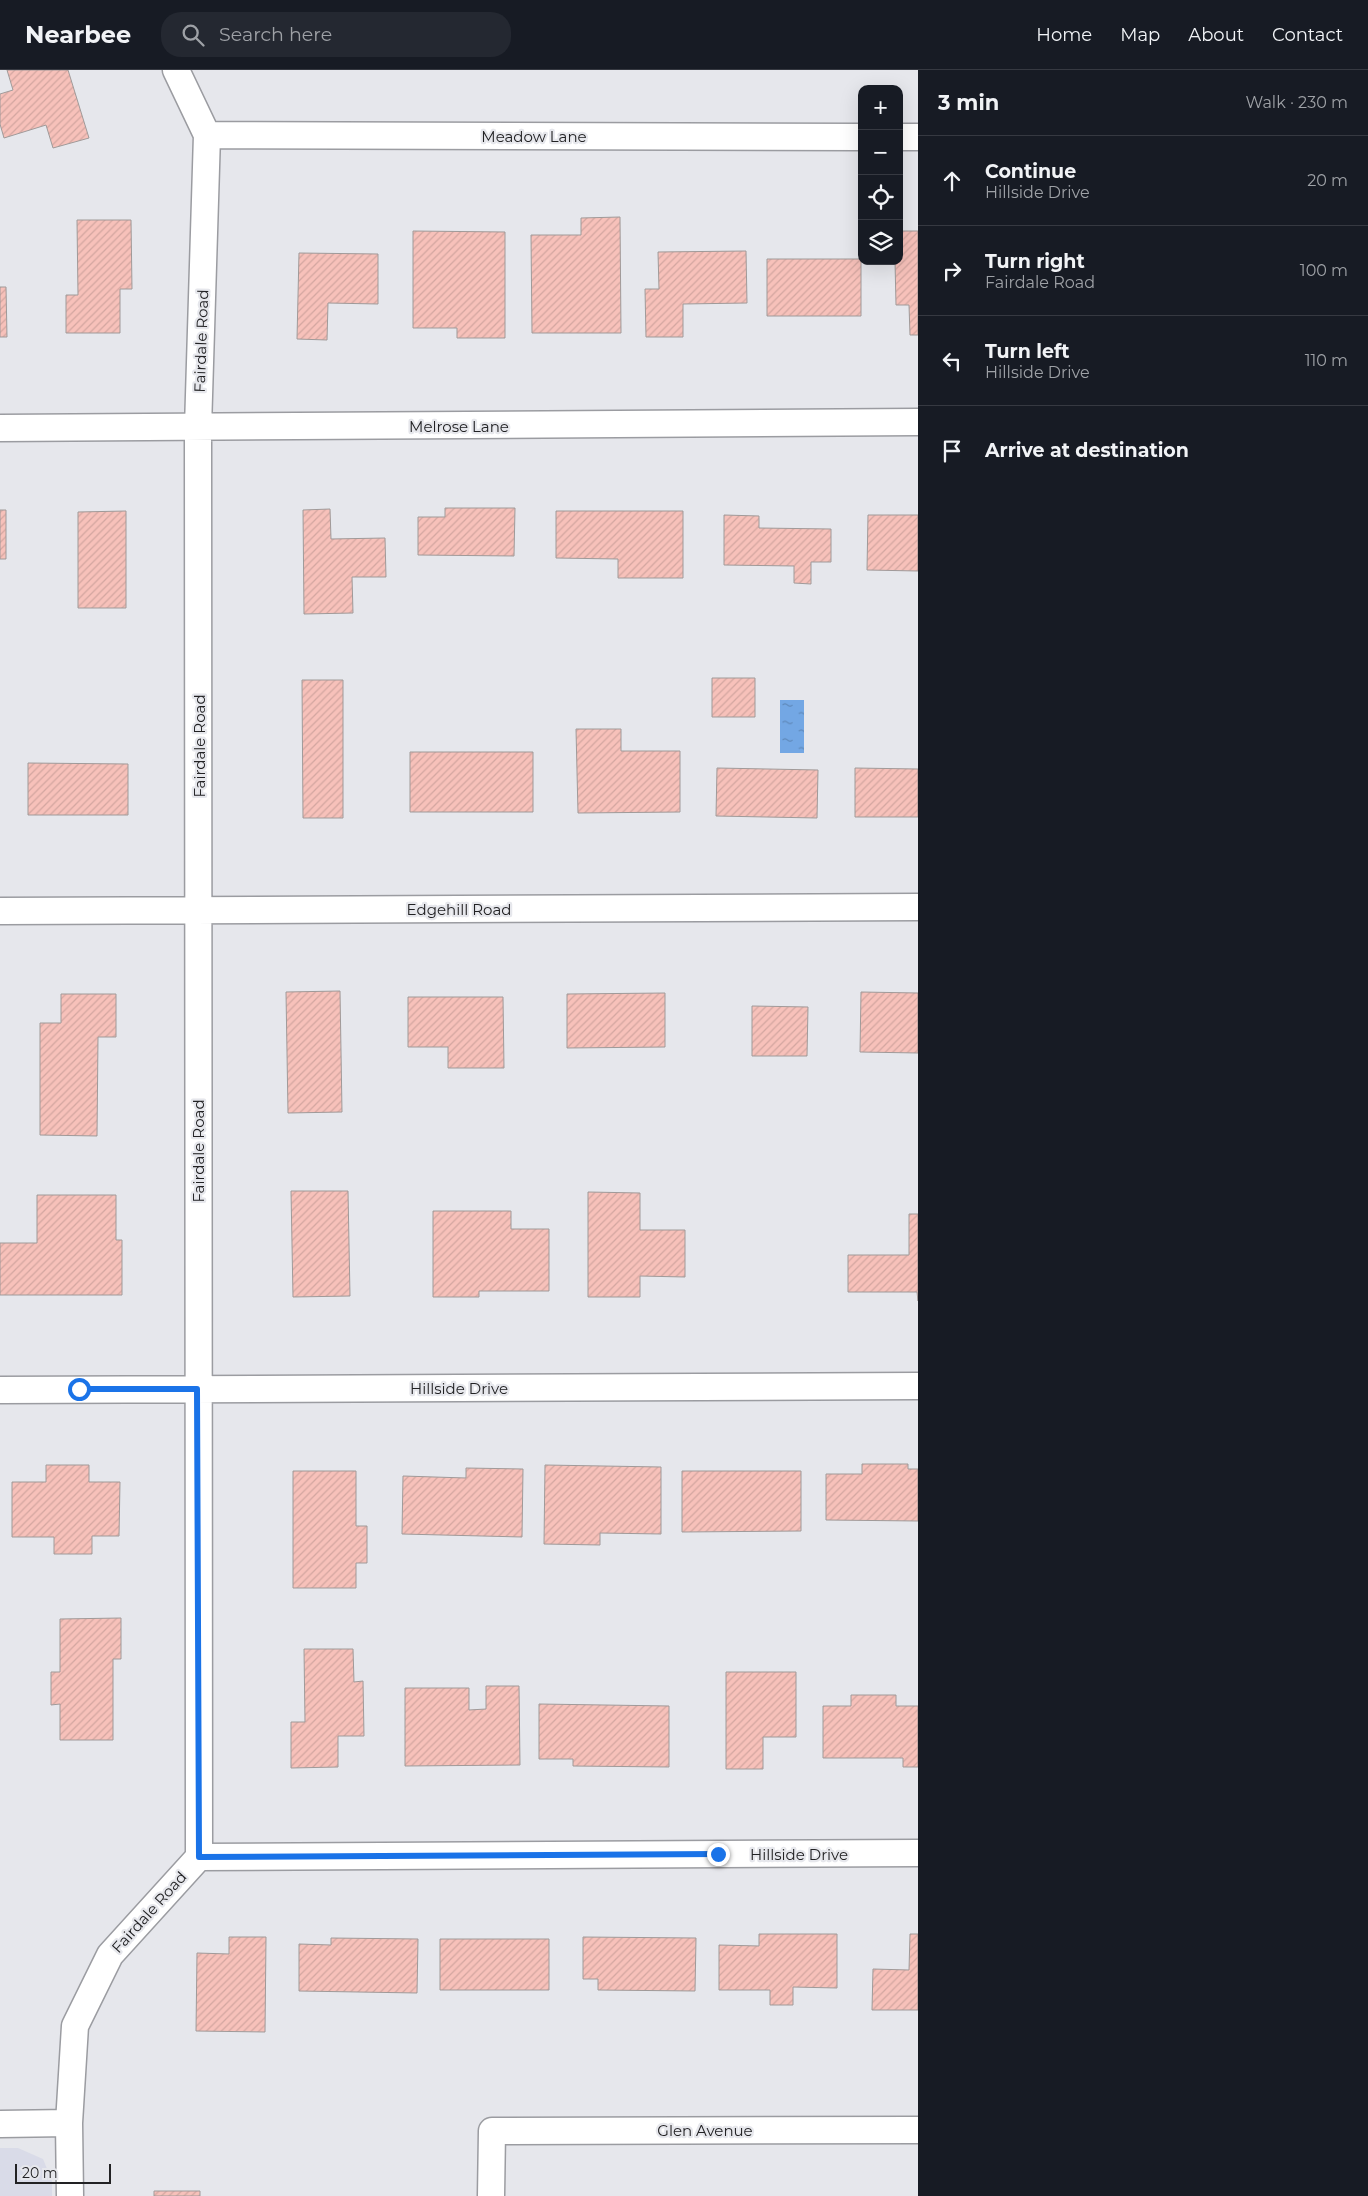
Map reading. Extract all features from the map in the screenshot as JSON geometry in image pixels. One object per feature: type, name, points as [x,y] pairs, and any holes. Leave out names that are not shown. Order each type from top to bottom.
[{"type":"street","name":"Fairdale Road","points":[[70,2196],[69,2123],[75,2026],[110,1955],[199,1857],[197,1389],[199,910],[198,428],[207,135],[176,70]]},
{"type":"street","name":"Meadow Lane","points":[[207,135],[858,137]]},
{"type":"street","points":[[903,137],[918,137]]},
{"type":"street","name":"Melrose Lane","points":[[0,428],[918,422]]},
{"type":"street","name":"Edgehill Road","points":[[0,911],[918,907]]},
{"type":"street","name":"Hillside Drive","points":[[0,1390],[918,1386]]},
{"type":"street","name":"Hillside Drive","points":[[199,1857],[918,1853]]},
{"type":"street","points":[[0,2124],[69,2123]]},
{"type":"street","name":"Glen Avenue","points":[[491,2196],[492,2131],[918,2130]]},
{"type":"shaded area","points":[[0,2148],[18,2148],[43,2159],[52,2181],[52,2196],[0,2196]]},
{"type":"water","points":[[780,700],[804,700],[804,753],[780,753]]},
{"type":"building","points":[[7,70],[68,70],[89,138],[53,148],[46,125],[4,138],[0,124],[0,94],[13,90]]},
{"type":"building","points":[[620,217],[621,333],[532,333],[531,235],[581,235],[581,218]]},
{"type":"building","points":[[77,220],[131,220],[132,289],[120,289],[120,333],[66,333],[66,295],[78,295]]},
{"type":"building","points":[[413,231],[505,232],[505,338],[457,338],[457,328],[413,328]]},
{"type":"building","points":[[903,231],[918,231],[918,335],[910,335],[909,305],[896,305],[895,265],[903,265]]},
{"type":"building","points":[[746,251],[747,303],[683,304],[683,337],[646,337],[645,289],[659,289],[658,252]]},
{"type":"building","points":[[299,253],[378,254],[378,304],[328,303],[327,340],[297,339]]},
{"type":"building","points":[[767,259],[858,259],[858,265],[861,265],[861,316],[767,316]]},
{"type":"building","points":[[0,287],[6,287],[7,337],[0,337]]},
{"type":"building","points":[[445,508],[515,508],[514,556],[418,555],[418,517],[445,517]]},
{"type":"building","points":[[330,509],[331,539],[385,538],[386,577],[352,577],[353,613],[304,614],[303,510]]},
{"type":"building","points":[[0,510],[6,510],[6,559],[0,559]]},
{"type":"building","points":[[126,511],[126,608],[78,608],[78,512]]},
{"type":"building","points":[[556,511],[683,511],[683,578],[618,578],[618,559],[556,558]]},
{"type":"building","points":[[724,515],[759,516],[759,528],[831,529],[831,562],[811,562],[811,584],[794,583],[794,566],[724,565]]},
{"type":"building","points":[[868,515],[918,515],[918,571],[867,570]]},
{"type":"building","points":[[712,678],[755,678],[755,717],[712,717]]},
{"type":"building","points":[[302,680],[343,680],[343,818],[303,818]]},
{"type":"building","points":[[576,729],[621,729],[621,751],[680,751],[680,812],[578,813]]},
{"type":"building","points":[[410,752],[533,752],[533,812],[410,812]]},
{"type":"building","points":[[28,763],[128,764],[128,815],[28,815]]},
{"type":"building","points":[[717,768],[818,770],[817,818],[716,816]]},
{"type":"building","points":[[855,768],[918,769],[918,817],[855,817]]},
{"type":"building","points":[[340,991],[342,1112],[288,1113],[286,992]]},
{"type":"building","points":[[861,992],[918,993],[918,1053],[860,1052]]},
{"type":"building","points":[[665,993],[665,1047],[567,1048],[567,994]]},
{"type":"building","points":[[61,994],[116,994],[116,1037],[98,1037],[97,1136],[40,1135],[40,1023],[61,1023]]},
{"type":"building","points":[[408,997],[503,997],[504,1068],[448,1068],[448,1047],[408,1047]]},
{"type":"building","points":[[752,1006],[808,1007],[807,1056],[752,1056]]},
{"type":"building","points":[[291,1191],[348,1191],[350,1296],[293,1297]]},
{"type":"building","points":[[588,1192],[640,1193],[640,1230],[685,1230],[685,1277],[640,1276],[640,1297],[588,1297]]},
{"type":"building","points":[[37,1195],[116,1195],[116,1240],[122,1240],[122,1295],[0,1295],[0,1243],[37,1243]]},
{"type":"building","points":[[433,1211],[511,1211],[511,1229],[549,1229],[549,1291],[479,1291],[479,1297],[433,1297]]},
{"type":"building","points":[[909,1214],[918,1214],[918,1301],[917,1292],[848,1292],[848,1255],[909,1255]]},
{"type":"building","points":[[862,1464],[908,1464],[908,1469],[918,1469],[918,1521],[826,1520],[826,1474],[862,1474]]},
{"type":"building","points":[[46,1465],[89,1465],[89,1482],[120,1482],[119,1536],[92,1536],[92,1554],[54,1554],[54,1537],[12,1537],[12,1482],[46,1482]]},
{"type":"building","points":[[545,1465],[661,1467],[661,1534],[600,1533],[600,1545],[544,1544]]},
{"type":"building","points":[[466,1468],[523,1469],[522,1537],[402,1534],[403,1476],[466,1478]]},
{"type":"building","points":[[293,1471],[356,1471],[356,1526],[367,1526],[367,1563],[356,1563],[356,1588],[293,1588]]},
{"type":"building","points":[[682,1471],[801,1471],[801,1531],[682,1532]]},
{"type":"building","points":[[121,1618],[121,1659],[113,1659],[113,1740],[60,1740],[60,1704],[51,1705],[51,1672],[60,1672],[60,1619]]},
{"type":"building","points":[[304,1649],[353,1649],[354,1682],[363,1681],[364,1736],[338,1736],[338,1767],[291,1768],[291,1722],[305,1722]]},
{"type":"building","points":[[726,1672],[796,1672],[796,1737],[763,1737],[763,1769],[726,1769]]},
{"type":"building","points":[[486,1686],[519,1686],[520,1765],[405,1766],[405,1688],[469,1688],[469,1710],[486,1709]]},
{"type":"building","points":[[851,1695],[896,1695],[896,1706],[918,1706],[918,1767],[903,1767],[903,1758],[823,1758],[823,1706],[851,1706]]},
{"type":"building","points":[[539,1704],[669,1706],[669,1767],[573,1766],[573,1759],[539,1759]]},
{"type":"building","points":[[759,1934],[837,1934],[837,1988],[793,1987],[793,2005],[770,2005],[770,1990],[719,1990],[719,1945],[759,1946]]},
{"type":"building","points":[[910,1934],[918,1934],[918,2010],[872,2010],[873,1969],[909,1970]]},
{"type":"building","points":[[229,1937],[266,1937],[265,2032],[196,2031],[197,1953],[229,1954]]},
{"type":"building","points":[[583,1937],[696,1938],[695,1991],[598,1990],[598,1979],[583,1979]]},
{"type":"building","points":[[331,1938],[418,1939],[417,1993],[299,1991],[299,1944],[331,1945]]},
{"type":"building","points":[[440,1939],[549,1939],[549,1990],[440,1990]]},
{"type":"building","points":[[154,2191],[200,2191],[200,2196],[154,2196]]},
{"type":"route","points":[[79,1389],[197,1389],[199,1857],[718,1854]]}]
